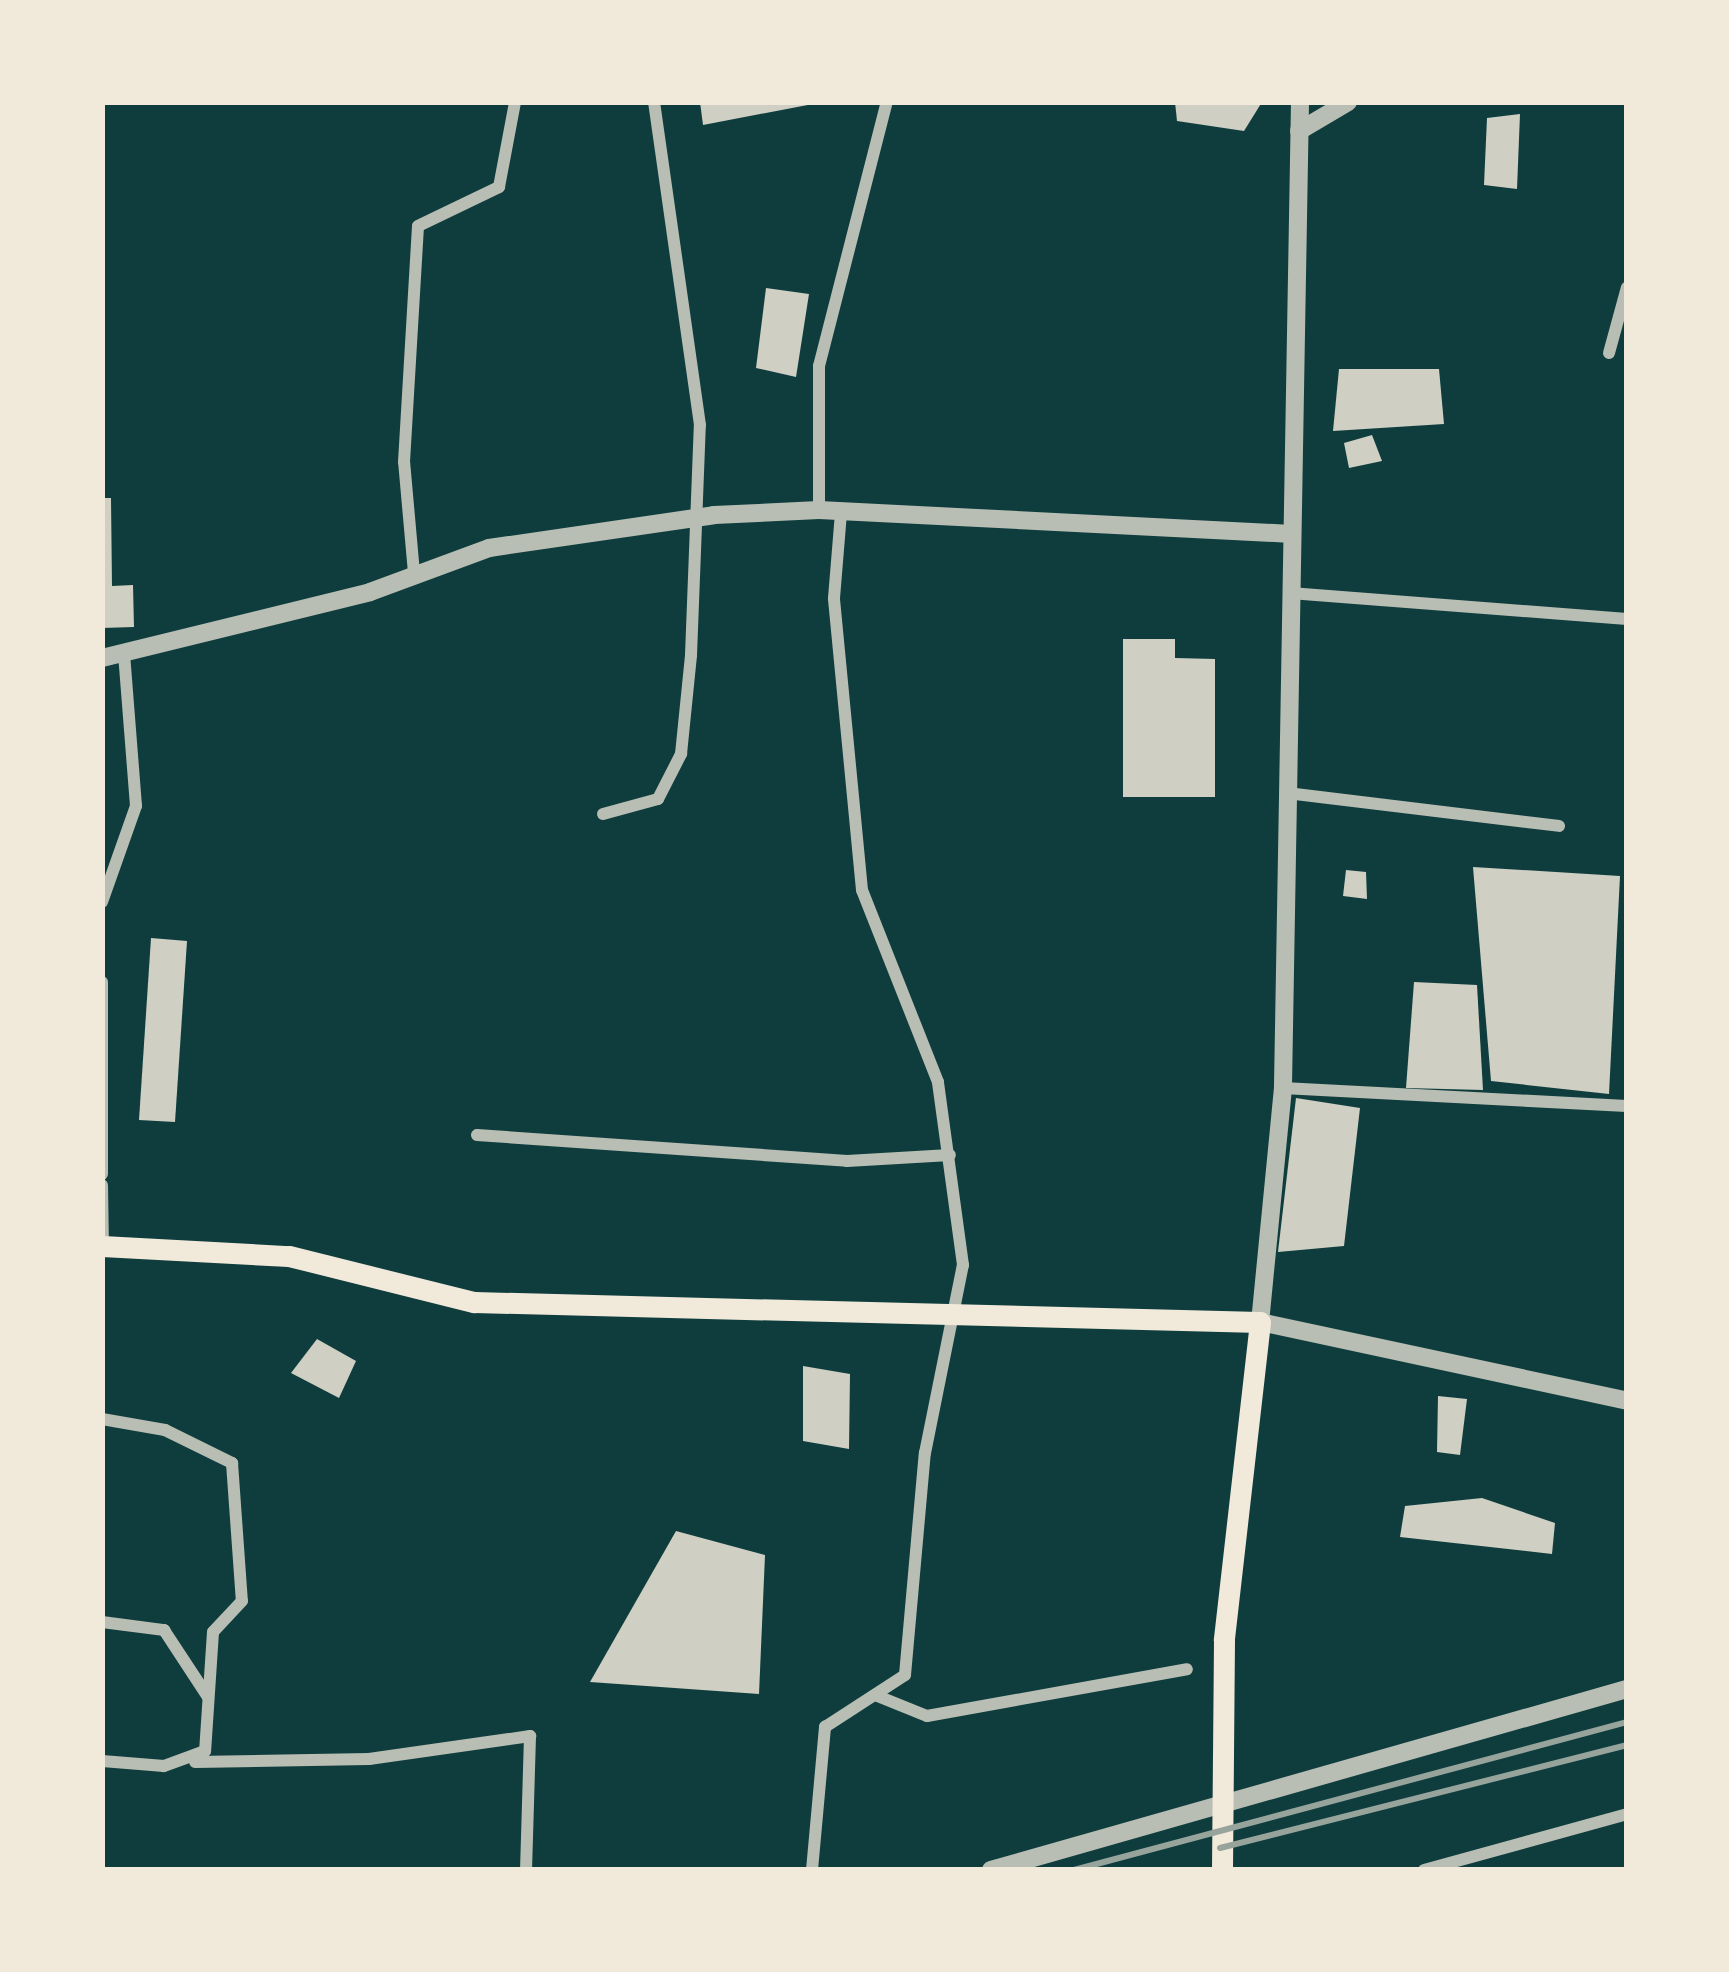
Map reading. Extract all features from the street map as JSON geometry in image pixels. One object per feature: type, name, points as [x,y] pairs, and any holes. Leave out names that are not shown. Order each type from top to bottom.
[{"type":"main road","points":[[103,1246],[289,1256],[475,1302],[962,1309],[1260,1322],[1224,1640],[1222,1870]]},
{"type":"street","points":[[414,573],[404,462],[418,226],[499,187],[515,102]]},
{"type":"street","points":[[603,814],[658,799],[681,754],[698,518],[700,425],[654,102]]},
{"type":"street","points":[[819,510],[819,366],[887,102]]},
{"type":"street","points":[[1300,102],[1282,1088],[1260,1322],[1627,1401]]},
{"type":"street","points":[[1299,131],[1348,102]]},
{"type":"street","points":[[1609,353],[1627,286]]},
{"type":"street","points":[[102,658],[489,548],[698,518],[819,510],[1291,534]]},
{"type":"street","points":[[812,1870],[825,1727],[905,1675],[925,1453],[962,1309],[950,1155],[938,1082],[862,890],[836,619],[841,512]]},
{"type":"street","points":[[1290,593],[1627,619]]},
{"type":"street","points":[[102,902],[136,806],[124,652]]},
{"type":"street","points":[[1287,793],[1559,826]]},
{"type":"street","points":[[102,982],[102,1174]]},
{"type":"street","points":[[1282,1088],[1627,1106]]},
{"type":"street","points":[[477,1135],[848,1161],[950,1155]]},
{"type":"street","points":[[102,1185],[103,1246]]},
{"type":"street","points":[[102,1419],[165,1430],[232,1462],[242,1601],[213,1632],[208,1697],[194,1762]]},
{"type":"street","points":[[102,1622],[164,1630],[208,1697]]},
{"type":"street","points":[[875,1695],[927,1716],[1187,1669]]},
{"type":"street","points":[[991,1870],[1627,1689]]},
{"type":"street","points":[[102,1761],[346,1761],[530,1736],[526,1870]]},
{"type":"street","points":[[1424,1870],[1627,1814]]},
{"type":"building","points":[[700,102],[812,102],[813,104],[703,125]]},
{"type":"building","points":[[1175,102],[1262,102],[1244,131],[1177,121]]},
{"type":"building","points":[[1520,114],[1517,189],[1484,185],[1487,118]]},
{"type":"building","points":[[766,288],[809,294],[796,377],[756,368]]},
{"type":"building","points":[[1339,369],[1439,369],[1444,424],[1333,431]]},
{"type":"building","points":[[1372,435],[1382,461],[1349,468],[1344,443]]},
{"type":"building","points":[[102,498],[111,498],[112,586],[133,585],[134,627],[102,628]]},
{"type":"building","points":[[1123,639],[1175,639],[1175,658],[1215,659],[1215,797],[1123,797]]},
{"type":"building","points":[[1473,867],[1620,876],[1609,1094],[1491,1081]]},
{"type":"building","points":[[1346,870],[1366,872],[1367,899],[1343,896]]},
{"type":"building","points":[[151,938],[187,941],[175,1122],[139,1120]]},
{"type":"building","points":[[1414,982],[1477,985],[1483,1090],[1406,1088]]},
{"type":"building","points":[[1296,1098],[1360,1108],[1344,1246],[1278,1252]]},
{"type":"building","points":[[317,1339],[356,1361],[339,1398],[291,1373]]},
{"type":"building","points":[[803,1366],[850,1374],[849,1449],[803,1441]]},
{"type":"building","points":[[1438,1396],[1467,1399],[1460,1455],[1437,1452]]},
{"type":"building","points":[[1482,1498],[1555,1523],[1552,1554],[1400,1537],[1405,1506]]},
{"type":"building","points":[[676,1531],[765,1555],[759,1694],[590,1682]]},
{"type":"railway","points":[[1074,1870],[1627,1722]]},
{"type":"railway","points":[[1220,1848],[1627,1745]]}]
